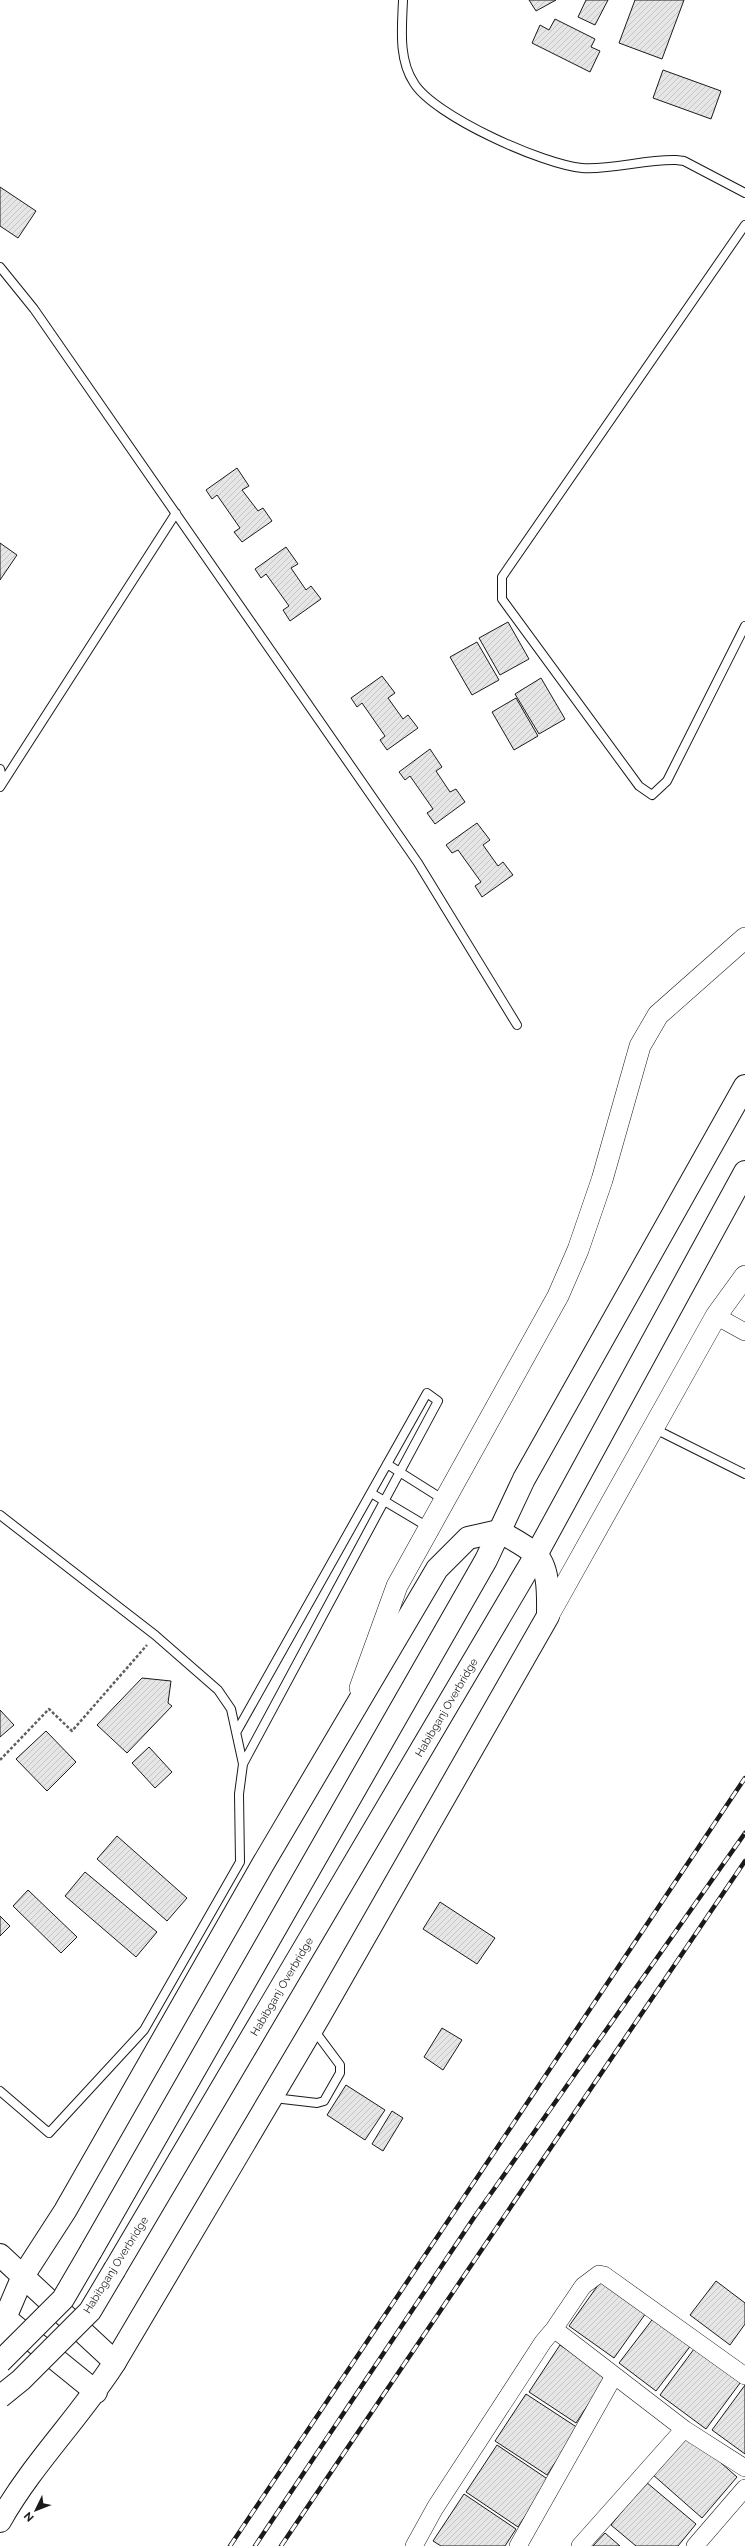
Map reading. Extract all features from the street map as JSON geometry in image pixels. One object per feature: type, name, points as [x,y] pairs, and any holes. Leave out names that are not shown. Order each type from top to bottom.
[{"type":"main road","points":[[0,2362],[63,2299],[486,1560],[498,1531],[528,1472],[745,1086]]},
{"type":"main road","name":"Habibganj Overbridge","points":[[0,2396],[22,2380],[90,2311],[536,1554],[745,1172]]},
{"type":"main road","points":[[0,2521],[12,2500],[96,2392],[115,2362],[312,2028],[548,1616],[547,1586],[543,1568],[536,1554],[498,1531],[468,1538],[437,1569],[263,1864],[65,2212],[23,2276],[2,2323],[96,2392]]},
{"type":"main road","points":[[0,2255],[115,2362]]},
{"type":"street","points":[[350,1716],[397,1586],[558,1296],[578,1250],[602,1180],[640,1046],[658,1015],[745,938]]},
{"type":"street","points":[[548,1616],[716,1316],[745,1276]]},
{"type":"street","points":[[716,1316],[745,1332]]},
{"type":"street","points":[[414,2546],[435,2508],[543,2342],[554,2329],[583,2286],[599,2274],[604,2274],[745,2376]]},
{"type":"street","points":[[554,2329],[684,2429],[745,2468]]},
{"type":"street","points":[[518,2546],[614,2376]]},
{"type":"street","points":[[580,2546],[684,2429]]},
{"type":"street","points":[[695,2546],[745,2488]]},
{"type":"lane","points":[[403,0],[402,47],[413,83],[422,93],[448,114],[539,158],[557,164],[597,168],[676,160],[684,162],[745,193]]},
{"type":"lane","points":[[745,225],[502,577],[502,599],[639,786],[652,795],[667,781],[745,626]]},
{"type":"lane","points":[[0,267],[34,309],[418,863],[517,1025]]},
{"type":"lane","points":[[1,785],[176,513]]},
{"type":"lane","points":[[0,769],[1,785]]},
{"type":"lane","points":[[237,1731],[427,1393],[438,1401],[243,1764]]},
{"type":"lane","points":[[653,1428],[745,1474]]},
{"type":"lane","points":[[387,1464],[445,1501]]},
{"type":"lane","points":[[371,1493],[429,1528]]},
{"type":"lane","points":[[0,1515],[156,1635],[218,1690],[231,1709],[243,1764],[239,1794],[240,1862],[144,2030],[49,2133],[0,2091]]},
{"type":"lane","points":[[271,2097],[317,2103],[324,2101],[340,2073],[340,2065],[312,2028]]},
{"type":"path","points":[[0,1760],[49,1709],[72,1731],[156,1635]]},
{"type":"building","points":[[529,0],[556,0],[536,11]]},
{"type":"building","points":[[586,0],[608,0],[595,25],[578,17]]},
{"type":"building","points":[[635,0],[684,0],[662,59],[619,43]]},
{"type":"building","points":[[555,19],[595,39],[591,47],[600,51],[590,72],[532,43],[540,25],[549,30]]},
{"type":"building","points":[[663,70],[721,91],[711,119],[653,98]]},
{"type":"building","points":[[0,187],[36,211],[18,238],[0,226]]},
{"type":"building","points":[[237,468],[249,486],[242,490],[258,511],[263,508],[272,521],[242,542],[234,532],[240,528],[217,495],[212,499],[206,490]]},
{"type":"building","points":[[0,543],[17,555],[0,580]]},
{"type":"building","points":[[286,547],[298,564],[291,568],[306,590],[311,586],[321,599],[290,621],[283,610],[289,606],[266,574],[261,578],[255,569]]},
{"type":"building","points":[[508,622],[529,659],[500,675],[479,638]]},
{"type":"building","points":[[477,642],[499,680],[472,695],[450,657]]},
{"type":"building","points":[[382,676],[395,693],[388,698],[403,719],[408,715],[418,728],[387,750],[380,740],[385,736],[362,703],[357,707],[351,698]]},
{"type":"building","points":[[541,678],[565,719],[539,734],[515,694]]},
{"type":"building","points":[[516,698],[538,736],[514,750],[492,712]]},
{"type":"building","points":[[430,749],[442,767],[436,771],[450,792],[456,789],[465,802],[435,824],[427,813],[433,809],[410,776],[405,780],[399,772]]},
{"type":"building","points":[[477,823],[490,840],[483,845],[498,866],[503,862],[513,875],[482,897],[475,886],[481,882],[458,850],[452,853],[446,845]]},
{"type":"building","points":[[142,1678],[171,1681],[168,1703],[172,1706],[127,1753],[97,1725]]},
{"type":"building","points":[[0,1710],[14,1725],[0,1737]]},
{"type":"building","points":[[46,1731],[76,1762],[47,1791],[16,1759]]},
{"type":"building","points":[[149,1747],[172,1772],[155,1788],[132,1763]]},
{"type":"building","points":[[117,1836],[187,1898],[167,1921],[97,1859]]},
{"type":"building","points":[[85,1872],[157,1932],[136,1957],[65,1896]]},
{"type":"building","points":[[28,1890],[77,1937],[61,1953],[13,1906]]},
{"type":"building","points":[[440,1902],[495,1938],[477,1964],[423,1929]]},
{"type":"building","points":[[0,1916],[10,1926],[0,1936]]},
{"type":"building","points":[[442,2028],[462,2040],[443,2070],[424,2057]]},
{"type":"building","points":[[346,2085],[385,2110],[365,2140],[327,2115]]},
{"type":"building","points":[[392,2111],[403,2118],[383,2151],[372,2144]]},
{"type":"building","points":[[601,2281],[646,2313],[614,2358],[569,2326]]},
{"type":"building","points":[[716,2281],[745,2303],[745,2324],[730,2345],[690,2315]]},
{"type":"building","points":[[655,2316],[692,2344],[656,2391],[619,2363]]},
{"type":"building","points":[[560,2345],[607,2376],[576,2423],[529,2392]]},
{"type":"building","points":[[697,2345],[743,2379],[706,2429],[660,2395]]},
{"type":"building","points":[[745,2385],[745,2454],[712,2430]]},
{"type":"building","points":[[526,2394],[578,2428],[547,2475],[495,2441]]},
{"type":"building","points":[[687,2433],[737,2477],[702,2518],[652,2474]]},
{"type":"building","points":[[497,2445],[549,2480],[518,2527],[466,2492]]},
{"type":"building","points":[[646,2482],[696,2524],[678,2546],[636,2546],[611,2525]]},
{"type":"building","points":[[464,2494],[516,2529],[505,2546],[441,2546],[433,2541]]},
{"type":"building","points":[[605,2533],[620,2546],[593,2546]]},
{"type":"railway","points":[[230,2546],[745,1778]]},
{"type":"railway","points":[[255,2546],[475,2216],[745,1833]]},
{"type":"railway","points":[[281,2546],[745,1861]]}]
